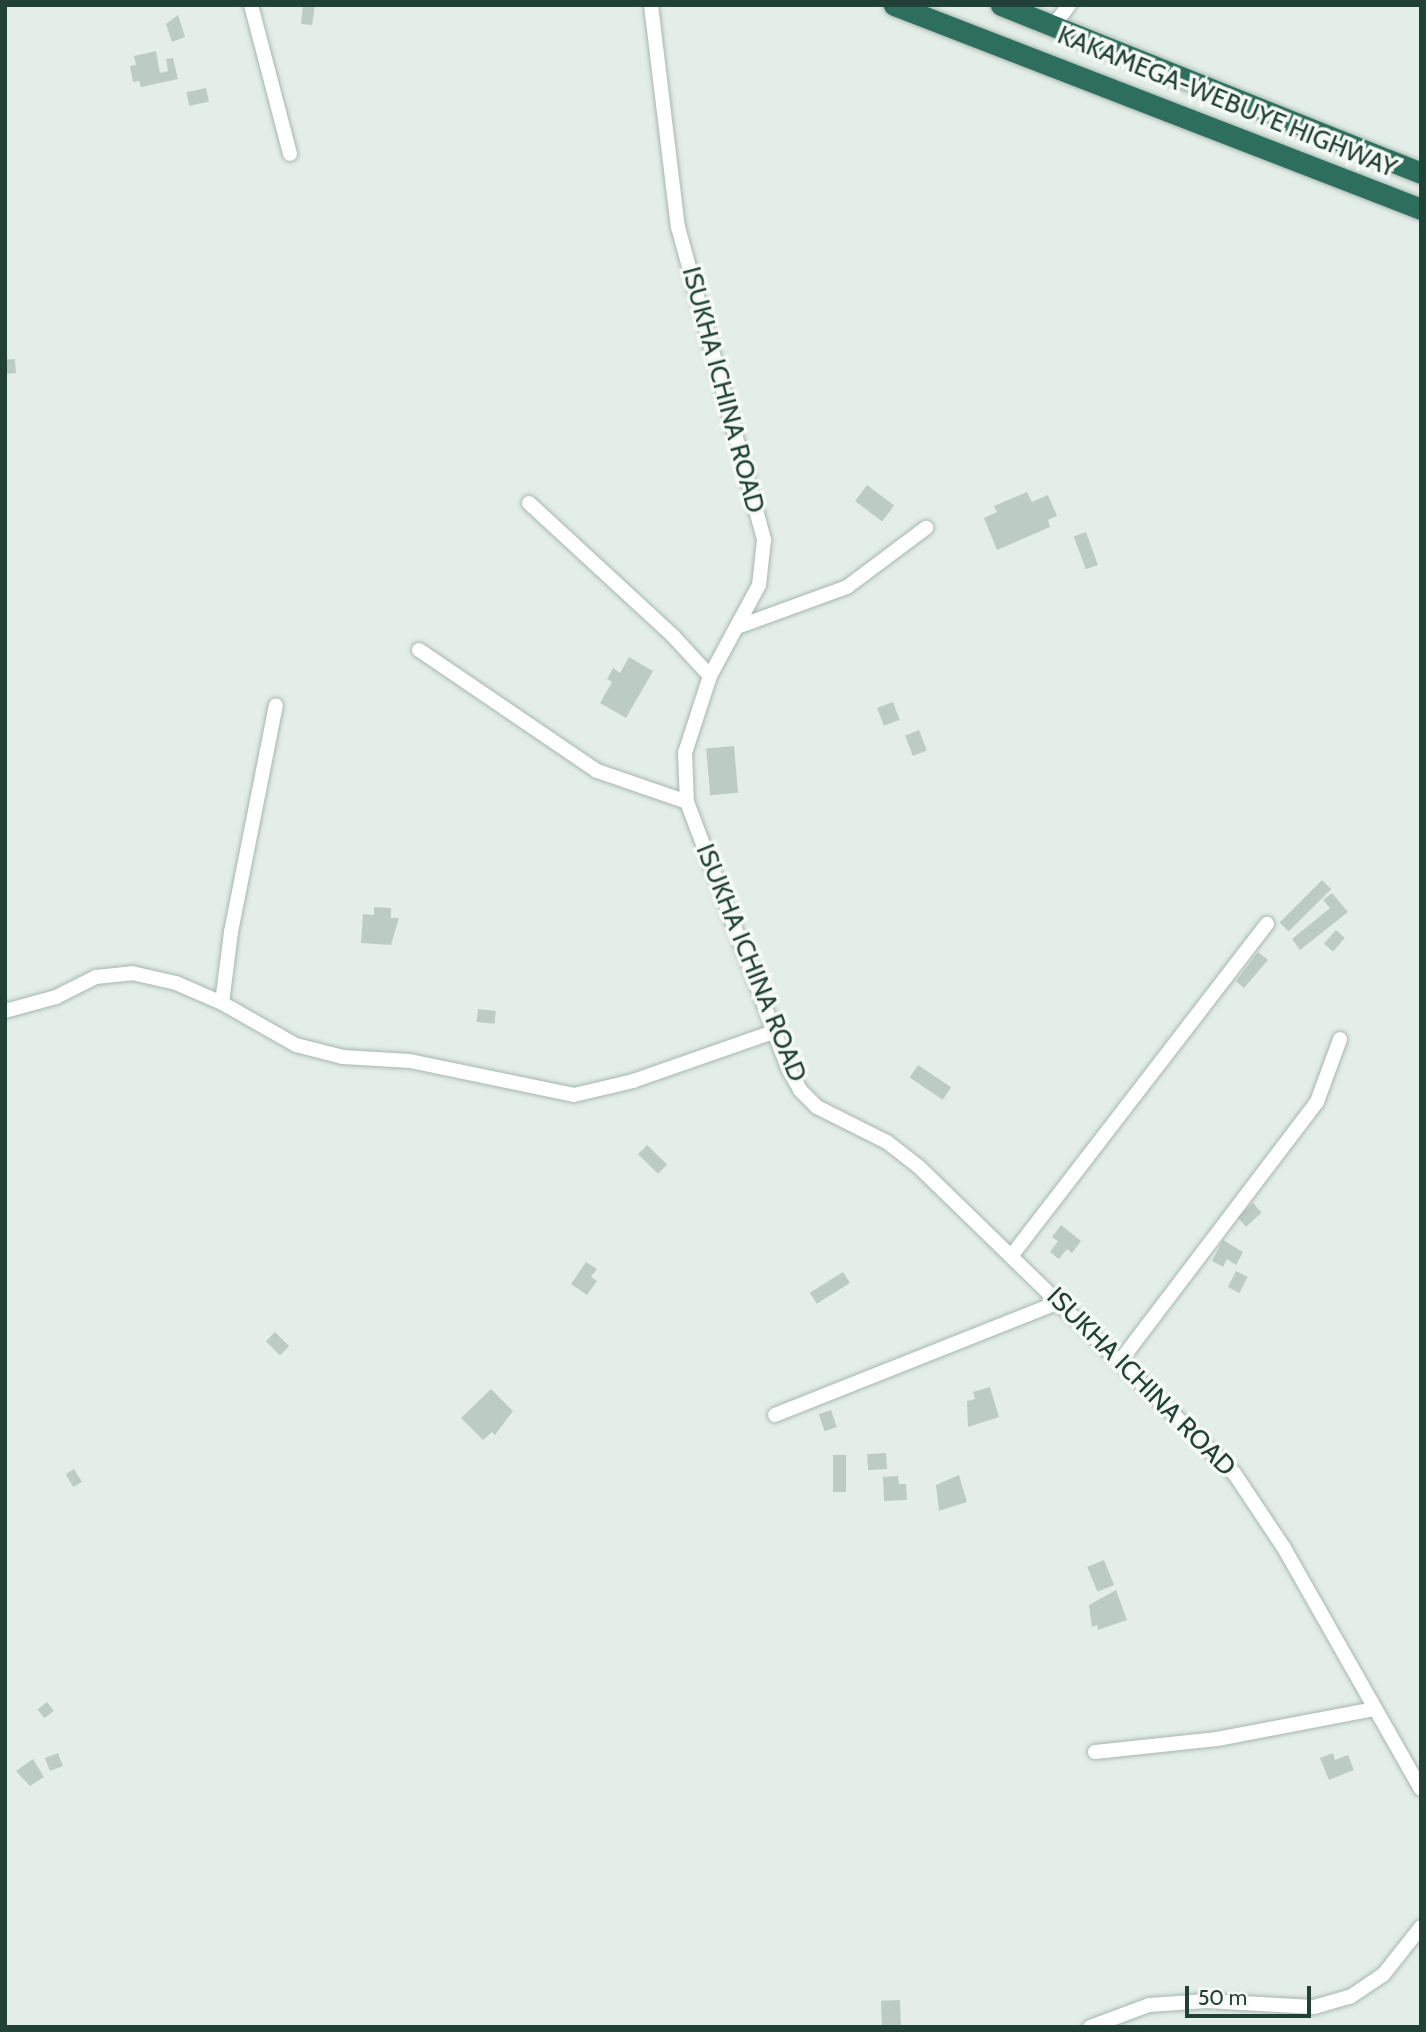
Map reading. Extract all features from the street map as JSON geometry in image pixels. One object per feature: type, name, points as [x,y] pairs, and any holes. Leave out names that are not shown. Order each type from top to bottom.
[{"type":"highway","name":"KAKAMEGA-WEBUYE HIGHWAY","points":[[894,5],[1421,208]]},
{"type":"highway","name":"KAKAMEGA-WEBUYE HIGHWAY","points":[[1000,5],[1421,173]]},
{"type":"street","points":[[251,5],[290,154]]},
{"type":"street","name":"ISUKHA ICHINA ROAD","points":[[651,5],[678,227],[764,540],[759,585],[740,626],[710,676],[685,753],[687,802],[773,1031],[800,1090],[817,1107],[887,1142],[1062,1301],[1234,1473],[1284,1548],[1421,1788]]},
{"type":"street","points":[[1054,25],[1069,5]]},
{"type":"street","points":[[529,503],[673,636],[710,676]]},
{"type":"street","points":[[740,626],[847,587],[926,528]]},
{"type":"street","points":[[419,650],[597,771],[687,802]]},
{"type":"street","points":[[222,1003],[231,932],[276,705]]},
{"type":"street","points":[[1012,1255],[1267,924]]},
{"type":"street","points":[[5,1011],[56,997],[116,972],[176,983],[222,1003],[296,1045],[331,1054],[410,1061],[574,1095],[633,1080],[773,1031]]},
{"type":"street","points":[[1121,1360],[1317,1102],[1340,1039]]},
{"type":"street","points":[[775,1415],[1062,1301]]},
{"type":"street","points":[[1095,1752],[1217,1739],[1375,1709]]},
{"type":"street","points":[[1090,2027],[1149,2005],[1207,2001],[1314,2007],[1350,1997],[1383,1975],[1421,1927]]},
{"type":"building","points":[[303,5],[315,5],[312,25],[301,24]]},
{"type":"building","points":[[178,15],[185,37],[172,42],[166,24]]},
{"type":"building","points":[[156,51],[160,73],[168,71],[166,59],[173,58],[178,79],[141,87],[139,81],[133,82],[130,66],[136,65],[134,56]]},
{"type":"building","points":[[206,88],[209,102],[189,106],[186,92]]},
{"type":"building","points":[[15,359],[16,373],[6,374],[5,360]]},
{"type":"building","points":[[867,485],[894,505],[882,521],[855,501]]},
{"type":"building","points":[[1027,492],[1032,502],[1048,495],[1057,516],[1048,520],[1050,527],[997,550],[984,518],[997,512],[994,506]]},
{"type":"building","points":[[1086,532],[1098,565],[1086,569],[1074,536]]},
{"type":"building","points":[[629,657],[653,671],[626,718],[600,703],[612,682],[607,679],[613,668],[620,673]]},
{"type":"building","points":[[893,702],[900,720],[884,726],[877,708]]},
{"type":"building","points":[[919,730],[927,751],[913,756],[905,735]]},
{"type":"building","points":[[734,746],[738,793],[710,795],[706,748]]},
{"type":"building","points":[[1322,880],[1331,889],[1289,932],[1280,922]]},
{"type":"building","points":[[1332,893],[1348,912],[1300,950],[1292,939],[1330,908],[1323,900]]},
{"type":"building","points":[[374,907],[391,908],[391,918],[399,918],[391,945],[361,943],[363,914],[374,915]]},
{"type":"building","points":[[1336,930],[1345,938],[1333,951],[1324,943]]},
{"type":"building","points":[[1258,952],[1268,960],[1244,988],[1236,981]]},
{"type":"building","points":[[478,1009],[496,1011],[495,1024],[477,1022]]},
{"type":"building","points":[[918,1065],[951,1087],[943,1100],[910,1077]]},
{"type":"building","points":[[647,1145],[667,1164],[658,1174],[638,1154]]},
{"type":"building","points":[[1253,1203],[1262,1213],[1246,1227],[1237,1217]]},
{"type":"building","points":[[1061,1225],[1081,1241],[1072,1253],[1067,1249],[1059,1259],[1050,1252],[1058,1241],[1052,1237]]},
{"type":"building","points":[[1223,1240],[1243,1252],[1236,1265],[1227,1259],[1223,1267],[1212,1261]]},
{"type":"building","points":[[586,1262],[597,1269],[591,1277],[597,1281],[587,1295],[571,1284]]},
{"type":"building","points":[[1236,1271],[1248,1277],[1239,1293],[1228,1287]]},
{"type":"building","points":[[843,1272],[850,1283],[817,1304],[810,1293]]},
{"type":"building","points":[[275,1332],[289,1346],[280,1355],[266,1341]]},
{"type":"building","points":[[990,1387],[999,1417],[968,1427],[967,1401],[975,1399],[973,1392]]},
{"type":"building","points":[[491,1389],[513,1411],[495,1435],[492,1432],[483,1440],[461,1418]]},
{"type":"building","points":[[831,1410],[837,1427],[825,1431],[819,1414]]},
{"type":"building","points":[[886,1453],[887,1469],[868,1470],[867,1454]]},
{"type":"building","points":[[833,1455],[846,1455],[846,1492],[833,1492]]},
{"type":"building","points":[[74,1469],[82,1482],[73,1487],[66,1474]]},
{"type":"building","points":[[959,1475],[967,1502],[939,1511],[936,1485]]},
{"type":"building","points":[[898,1476],[899,1484],[906,1484],[907,1500],[884,1501],[883,1477]]},
{"type":"building","points":[[1104,1560],[1114,1585],[1097,1592],[1087,1567]]},
{"type":"building","points":[[1116,1590],[1127,1620],[1098,1630],[1097,1625],[1092,1627],[1089,1605]]},
{"type":"building","points":[[47,1702],[54,1711],[44,1718],[38,1709]]},
{"type":"building","points":[[58,1753],[63,1766],[50,1771],[45,1758]]},
{"type":"building","points":[[1333,1753],[1335,1760],[1348,1755],[1354,1770],[1329,1780],[1320,1758]]},
{"type":"building","points":[[33,1759],[44,1777],[30,1786],[16,1771]]},
{"type":"building","points":[[900,2000],[901,2025],[882,2026],[881,2001]]}]
